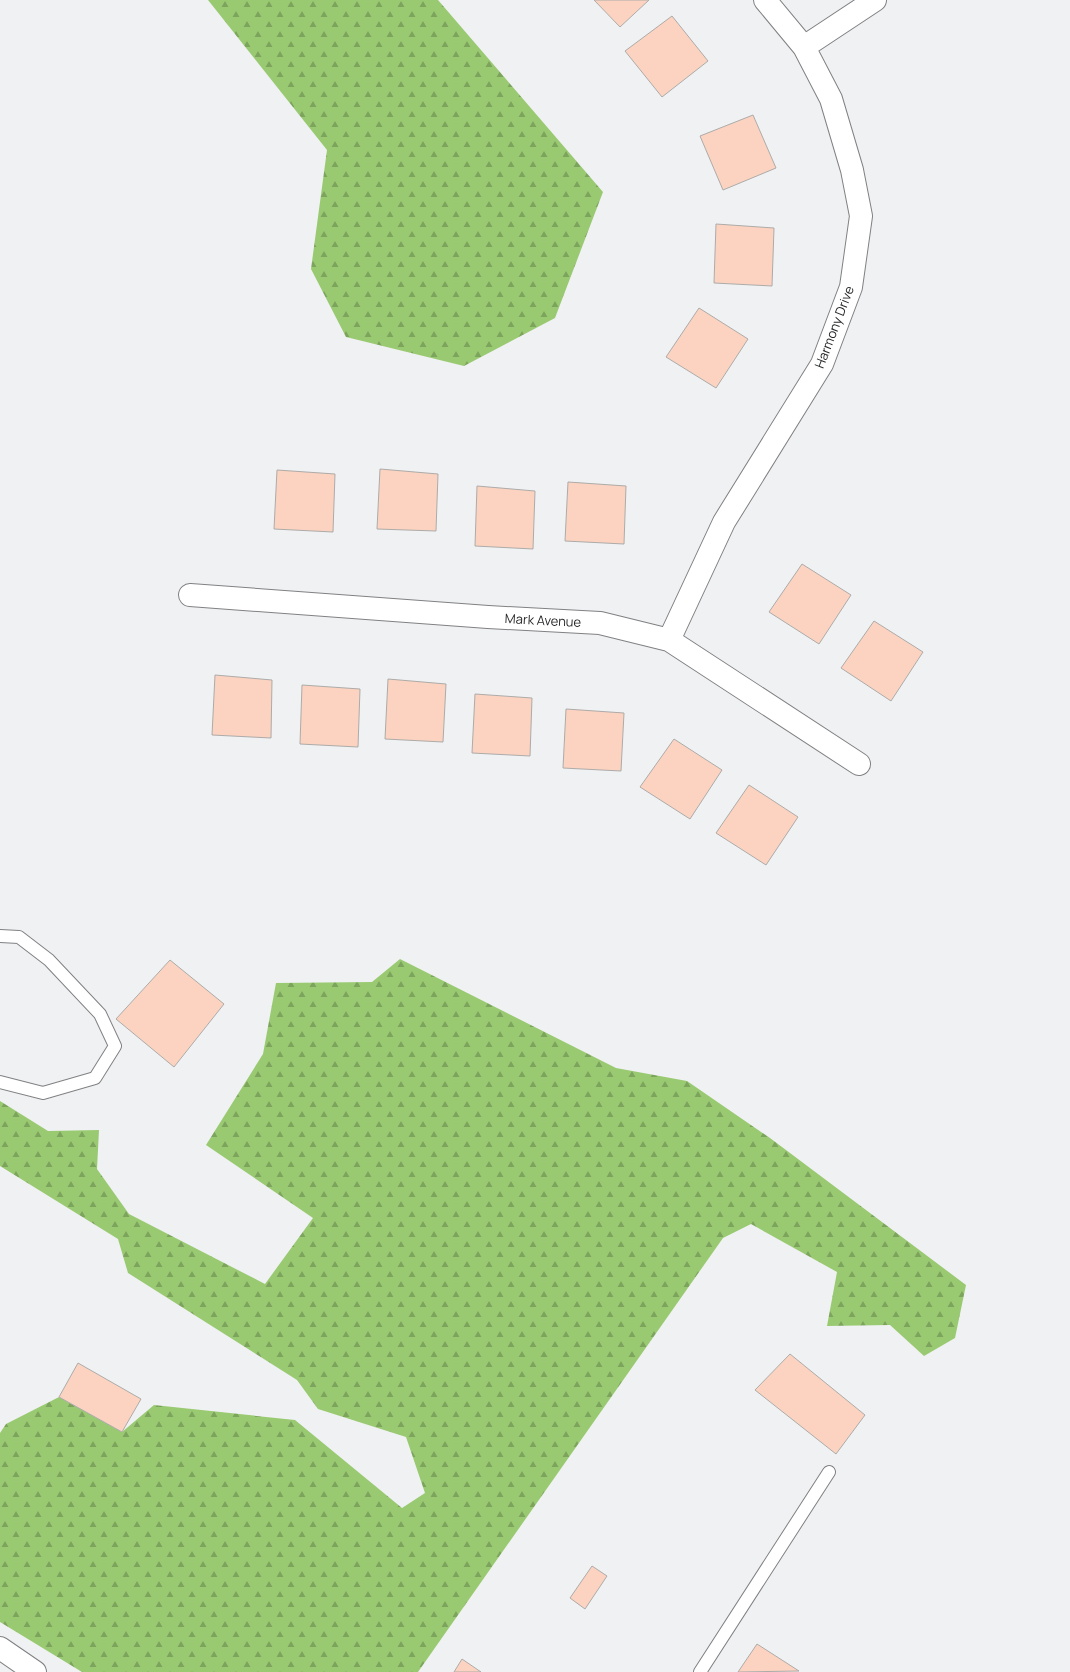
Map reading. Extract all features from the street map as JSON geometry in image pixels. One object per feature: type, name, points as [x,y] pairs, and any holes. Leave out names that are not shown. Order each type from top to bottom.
[{"type":"street","name":"Harmony Drive","points":[[669,640],[704,568],[724,522],[822,364],[850,287],[861,216],[852,170],[831,99],[804,47],[765,0]]},
{"type":"street","points":[[804,47],[874,0]]},
{"type":"street","name":"Mark Avenue","points":[[190,595],[600,623],[669,640],[858,764]]},
{"type":"street","points":[[0,1648],[35,1672]]},
{"type":"lane","points":[[0,936],[19,937],[49,960],[100,1014],[115,1046],[95,1078],[43,1092],[0,1082]]},
{"type":"lane","points":[[700,1672],[829,1472]]},
{"type":"green space","points":[[208,0],[438,0],[603,192],[555,318],[464,366],[346,337],[311,269],[327,150]]},
{"type":"green space","points":[[400,959],[616,1068],[687,1081],[770,1138],[966,1285],[955,1338],[924,1356],[890,1325],[827,1326],[837,1272],[751,1224],[723,1238],[418,1672],[82,1672],[0,1622],[0,1433],[6,1424],[59,1397],[122,1432],[154,1405],[295,1420],[402,1508],[425,1493],[406,1437],[318,1409],[297,1380],[128,1273],[118,1239],[0,1166],[0,1101],[48,1131],[99,1130],[97,1169],[129,1214],[265,1284],[313,1218],[206,1145],[263,1054],[276,983],[372,982]]},
{"type":"building","points":[[594,0],[649,0],[620,27]]},
{"type":"building","points":[[672,16],[708,61],[662,97],[625,51]]},
{"type":"building","points":[[753,115],[776,168],[723,190],[700,136]]},
{"type":"building","points":[[716,224],[774,228],[772,286],[714,283]]},
{"type":"building","points":[[699,308],[748,339],[716,388],[666,357]]},
{"type":"building","points":[[380,469],[438,474],[436,531],[377,529]]},
{"type":"building","points":[[277,470],[335,474],[333,532],[274,529]]},
{"type":"building","points":[[568,482],[626,486],[624,544],[565,541]]},
{"type":"building","points":[[477,486],[535,491],[533,549],[475,546]]},
{"type":"building","points":[[802,564],[851,595],[819,644],[769,612]]},
{"type":"building","points":[[874,621],[923,652],[891,701],[841,668]]},
{"type":"building","points":[[215,675],[272,680],[271,738],[212,735]]},
{"type":"building","points":[[388,679],[446,684],[443,742],[385,739]]},
{"type":"building","points":[[302,685],[360,689],[358,747],[300,744]]},
{"type":"building","points":[[475,694],[532,698],[530,756],[472,753]]},
{"type":"building","points":[[566,709],[624,713],[621,771],[563,768]]},
{"type":"building","points":[[674,739],[722,770],[690,819],[640,787]]},
{"type":"building","points":[[749,785],[798,817],[766,865],[716,833]]},
{"type":"building","points":[[170,960],[224,1004],[174,1067],[116,1019]]},
{"type":"building","points":[[790,1354],[865,1415],[836,1454],[755,1390]]},
{"type":"building","points":[[78,1363],[141,1399],[122,1432],[59,1397]]},
{"type":"building","points":[[592,1566],[607,1576],[585,1609],[570,1598]]},
{"type":"building","points":[[757,1644],[799,1671],[738,1672]]},
{"type":"building","points":[[462,1659],[481,1672],[454,1672]]}]
